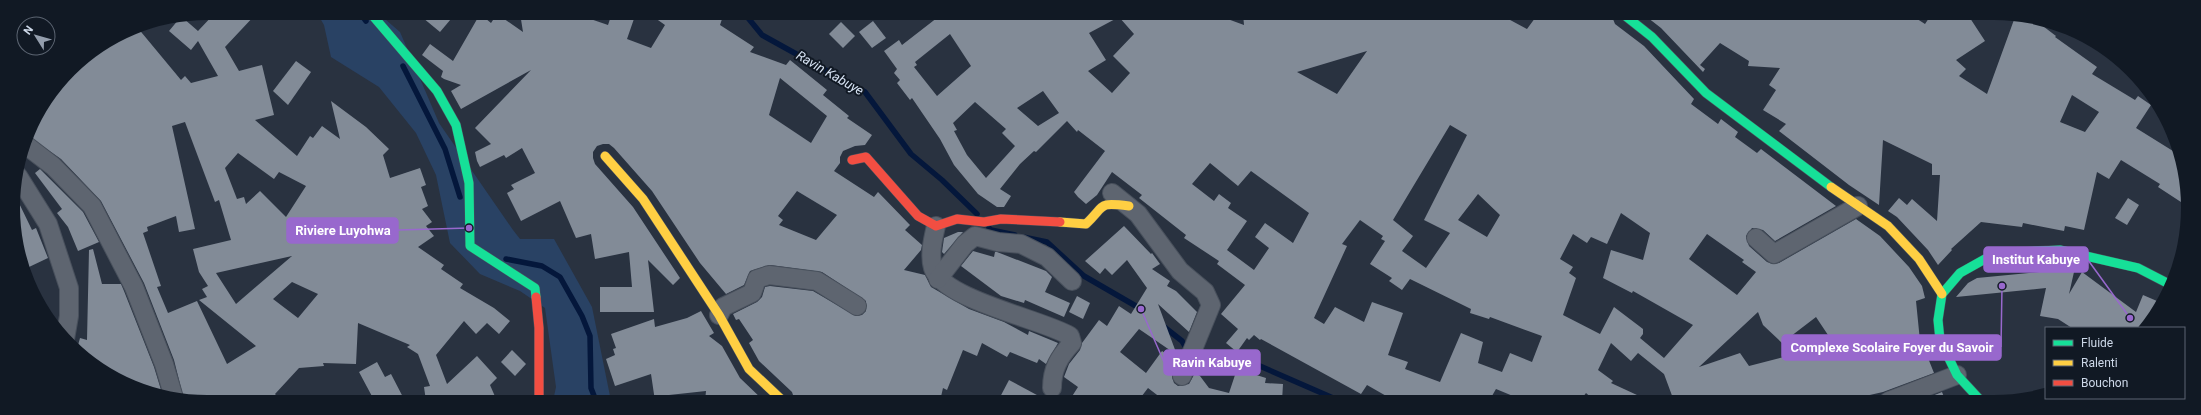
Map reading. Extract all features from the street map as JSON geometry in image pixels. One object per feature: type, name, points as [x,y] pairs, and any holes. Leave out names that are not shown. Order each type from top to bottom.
[{"type":"main road","points":[[376,20],[437,91],[456,125],[469,183],[470,246],[535,288],[539,328],[539,395]]},
{"type":"main road","points":[[1631,20],[1652,37],[1706,93],[1858,206],[1888,226],[1919,259],[1942,294]]},
{"type":"main road","points":[[604,156],[643,199],[719,315],[749,369],[777,395]]},
{"type":"main road","points":[[852,160],[866,157],[918,216],[936,226],[957,219],[984,222],[1001,219],[1086,224],[1094,217],[1098,209],[1106,204],[1129,206]]},
{"type":"main road","points":[[1976,395],[1957,374],[1940,340],[1938,320],[1942,294],[1960,274],[1986,259],[2014,252],[2060,250],[2138,268],[2166,282]]},
{"type":"street","points":[[30,148],[53,166],[92,206],[134,287],[164,364],[172,391]]},
{"type":"street","points":[[22,183],[48,224],[69,288],[69,316],[66,330]]},
{"type":"street","points":[[1112,192],[1129,206],[1161,244],[1180,271],[1205,292],[1211,305],[1182,376]]},
{"type":"street","points":[[1756,238],[1774,254],[1858,206]]},
{"type":"street","points":[[936,226],[931,258],[933,269],[938,279],[959,292],[1070,336],[1072,343],[1058,359],[1052,376],[1052,388]]},
{"type":"street","points":[[938,279],[965,244],[975,236],[998,242],[1021,244],[1047,257],[1072,281]]},
{"type":"street","points":[[719,315],[723,307],[752,293],[757,279],[769,275],[817,281],[858,306]]},
{"type":"street","points":[[1906,395],[1957,374]]},
{"type":"shaded area","points":[[321,20],[386,20],[400,32],[439,123],[513,230],[520,239],[554,239],[592,307],[610,395],[554,395],[556,387],[545,308],[520,291],[480,274],[450,243],[436,175],[416,133],[379,87],[331,57],[324,25]]},
{"type":"building","points":[[208,20],[250,20],[225,47],[239,71],[262,65],[274,115],[255,120],[297,156],[310,136],[313,138],[322,126],[340,139],[331,101],[366,127],[389,149],[383,155],[390,178],[420,168],[426,185],[421,187],[428,206],[422,209],[432,222],[426,226],[434,236],[418,247],[444,265],[441,269],[463,284],[460,288],[494,308],[510,321],[499,334],[487,323],[476,334],[464,321],[436,355],[447,384],[477,356],[497,378],[490,385],[494,395],[425,395],[424,387],[430,386],[418,354],[407,347],[410,345],[358,323],[356,364],[323,363],[324,366],[299,368],[275,394],[276,395],[195,395],[182,393],[174,360],[144,283],[101,201],[61,159],[33,139],[39,125],[52,103],[75,75],[103,52],[125,39],[141,32],[181,80],[185,76],[191,83],[218,76],[198,41],[191,50],[169,31],[175,23],[187,21],[198,31]],"holes":[[[185,122],[215,202],[219,200],[231,240],[193,249],[199,272],[208,286],[202,289],[207,297],[199,300],[256,346],[227,364],[197,301],[168,313],[157,287],[161,286],[143,233],[148,231],[147,227],[176,216],[179,232],[195,229],[172,126]],[[238,153],[274,179],[279,172],[306,186],[286,217],[260,191],[246,204],[244,197],[237,199],[225,168]],[[292,256],[236,304],[216,273]],[[292,282],[318,294],[298,318],[273,299]]]},
{"type":"building","points":[[425,20],[450,20],[440,32]]},
{"type":"building","points":[[477,20],[487,20],[491,23],[493,20],[506,20],[523,32],[521,20],[593,20],[608,25],[610,20],[634,20],[627,39],[651,48],[665,25],[658,20],[722,20],[720,25],[754,47],[750,52],[786,65],[790,60],[827,90],[823,95],[849,116],[847,118],[872,135],[865,145],[855,146],[843,151],[840,157],[840,163],[834,171],[874,197],[878,192],[910,225],[905,230],[922,245],[921,250],[904,270],[925,275],[931,287],[969,309],[1004,322],[1028,335],[1029,331],[1058,343],[1046,364],[1039,359],[1037,363],[1010,352],[1007,357],[982,343],[977,356],[963,350],[947,390],[943,388],[941,395],[793,395],[792,392],[759,361],[749,343],[753,340],[739,319],[736,320],[733,314],[757,302],[762,297],[765,287],[770,286],[813,291],[856,316],[862,315],[866,311],[866,301],[822,272],[770,265],[750,271],[744,285],[726,294],[700,263],[652,191],[609,144],[597,146],[593,152],[595,164],[633,207],[680,278],[673,285],[648,260],[654,312],[600,312],[600,287],[632,287],[629,252],[595,259],[591,234],[576,238],[560,201],[521,221],[507,193],[514,189],[511,185],[535,173],[522,148],[506,158],[504,155],[480,167],[477,161],[475,152],[491,144],[475,128],[531,70],[461,109],[451,91],[461,85],[441,77],[443,71],[422,55],[430,44],[453,61]],"holes":[[[780,78],[827,116],[811,143],[769,115]],[[797,191],[837,215],[816,240],[779,225],[783,220],[778,216]]]},
{"type":"building","points":[[934,20],[1113,20],[1089,33],[1106,60],[1088,71],[1112,93],[1130,73],[1113,56],[1134,34],[1122,20],[1230,20],[1244,25],[1244,20],[1510,20],[1527,29],[1534,20],[1613,20],[1615,24],[1644,46],[1694,99],[1691,104],[1718,124],[1721,119],[1738,132],[1735,137],[1757,153],[1761,149],[1836,206],[1775,241],[1763,230],[1752,228],[1746,236],[1749,246],[1767,262],[1773,264],[1779,263],[1856,219],[1880,236],[1909,267],[1922,286],[1925,298],[1916,301],[1920,341],[1923,340],[1931,353],[1926,353],[1934,373],[1883,392],[1870,395],[1672,395],[1664,374],[1638,353],[1631,361],[1611,343],[1598,370],[1613,381],[1611,383],[1637,395],[1588,395],[1586,393],[1584,395],[1510,395],[1496,389],[1492,395],[1384,395],[1367,385],[1361,394],[1261,339],[1260,340],[1254,335],[1249,340],[1247,338],[1237,352],[1226,343],[1238,329],[1221,314],[1245,285],[1217,264],[1219,261],[1184,238],[1186,235],[1139,198],[1142,195],[1112,172],[1097,195],[1086,204],[1078,197],[1074,192],[1105,151],[1078,130],[1077,132],[1067,121],[1036,152],[1034,151],[1020,164],[1000,189],[1011,196],[1004,207],[997,207],[978,194],[954,165],[940,139],[912,98],[910,100],[897,83],[900,80],[894,73],[897,69],[884,51],[899,40],[902,45]],"holes":[[[950,34],[971,66],[937,96],[914,67],[917,65],[915,62]],[[1367,51],[1337,94],[1297,72]],[[1043,91],[1059,113],[1038,126],[1017,108]],[[975,102],[1006,129],[1002,133],[1015,146],[986,178],[967,155],[954,131],[957,130],[953,123]],[[1450,125],[1467,135],[1424,220],[1450,233],[1426,268],[1402,251],[1413,236],[1393,220]],[[1210,163],[1238,186],[1251,171],[1309,213],[1293,243],[1265,223],[1255,237],[1269,248],[1254,270],[1227,250],[1247,221],[1228,208],[1231,203],[1219,194],[1214,201],[1192,184]],[[1478,194],[1500,215],[1487,237],[1458,220]],[[1621,213],[1650,233],[1643,260],[1611,250],[1603,278],[1632,293],[1633,291],[1693,325],[1664,358],[1640,338],[1643,334],[1643,329],[1614,307],[1600,334],[1563,315],[1576,278],[1569,273],[1573,267],[1560,259],[1573,234],[1587,243],[1591,237],[1607,244]],[[1360,220],[1383,236],[1381,239],[1385,241],[1370,264],[1392,278],[1389,281],[1402,290],[1410,279],[1471,309],[1470,313],[1489,319],[1490,317],[1542,336],[1532,362],[1510,353],[1502,372],[1478,363],[1483,342],[1461,333],[1440,382],[1405,369],[1408,362],[1388,355],[1403,313],[1372,302],[1364,322],[1335,307],[1324,324],[1314,318],[1347,246],[1342,244]],[[1707,234],[1744,260],[1742,262],[1756,272],[1737,295],[1689,259]],[[1758,312],[1763,325],[1782,343],[1816,317],[1834,344],[1749,366],[1740,353],[1699,367]]]},
{"type":"building","points":[[1651,20],[1919,20],[1925,24],[1928,20],[1971,20],[1985,41],[1956,60],[1966,69],[1959,76],[1987,94],[2013,21],[2042,26],[2097,67],[2092,74],[2135,100],[2138,96],[2150,104],[2151,106],[2136,128],[2172,151],[2175,159],[2181,202],[2158,187],[2160,184],[2121,160],[2109,179],[2097,172],[2084,230],[2065,226],[2064,231],[2023,223],[2022,227],[1981,222],[1951,249],[1952,250],[1938,265],[1928,250],[1897,217],[1888,211],[1899,198],[1907,205],[1912,199],[1937,221],[1940,175],[1932,175],[1932,164],[1883,140],[1879,205],[1849,185],[1779,131],[1786,124],[1763,110],[1776,90],[1769,85],[1780,68],[1748,66],[1749,61],[1720,43],[1700,65],[1705,69],[1703,72],[1661,28]],"holes":[[[2072,95],[2099,112],[2085,132],[2060,122]]]},
{"type":"building","points":[[873,21],[886,38],[872,48],[859,32]]},
{"type":"building","points":[[841,22],[855,36],[843,48],[829,34]]},
{"type":"building","points":[[296,61],[311,72],[288,105],[273,91]]},
{"type":"building","points":[[40,169],[83,212],[99,242],[78,251],[68,227],[57,213],[62,209],[35,173]]},
{"type":"building","points":[[2128,198],[2139,205],[2127,225],[2115,218]]},
{"type":"building","points":[[20,205],[32,230],[36,228],[48,258],[30,267],[26,256],[20,220]]},
{"type":"building","points":[[1124,226],[1151,254],[1152,253],[1160,264],[1152,269],[1170,281],[1167,286],[1176,291],[1197,312],[1189,332],[1158,304],[1177,355],[1139,329],[1120,352],[1146,373],[1162,351],[1177,361],[1172,377],[1174,383],[1178,386],[1189,384],[1195,373],[1200,376],[1209,388],[1229,393],[1237,369],[1266,378],[1265,383],[1283,384],[1282,395],[1157,395],[1148,388],[1143,395],[1073,395],[1078,387],[1064,377],[1069,364],[1080,350],[1082,343],[1099,320],[1107,326],[1119,306],[1131,314],[1147,288],[1127,260],[1112,275],[1105,268],[1100,274],[1085,261]]},
{"type":"building","points":[[958,232],[963,232],[944,254],[942,252],[944,238]]},
{"type":"building","points":[[93,249],[102,284],[121,284],[154,367],[161,389],[136,381],[114,370],[93,356],[79,343],[80,338],[87,340],[89,250]]},
{"type":"building","points":[[973,251],[994,257],[995,252],[997,252],[1046,271],[1052,277],[1045,292],[1070,303],[1064,317],[1025,300],[1024,303],[1001,296],[961,266]]},
{"type":"building","points":[[2051,268],[2074,272],[2069,294],[2082,272],[2136,312],[2143,295],[2156,301],[2138,327],[2070,327],[2058,319],[2040,316],[2046,288],[1956,297],[1968,283],[1977,278],[2050,271]]},
{"type":"building","points":[[1077,296],[1090,303],[1083,319],[1069,312]]},
{"type":"building","points":[[701,311],[714,333],[709,336],[722,346],[740,378],[758,395],[706,395],[706,391],[654,395],[651,374],[615,386],[606,359],[615,355],[613,349],[616,348],[611,334],[654,319],[655,327],[687,318]]},
{"type":"building","points":[[512,350],[526,364],[515,376],[501,362]]},
{"type":"building","points":[[377,362],[385,377],[391,374],[402,395],[371,395],[359,372]]},
{"type":"building","points":[[1009,380],[1037,395],[1001,395]]},
{"type":"building","points":[[1942,392],[1943,395],[1934,395]]},
{"type":"waterway","name":"Ravin Kabuye","points":[[750,20],[762,35],[865,92],[911,154],[942,180],[977,214]]},
{"type":"waterway","points":[[403,66],[445,149],[460,197]]},
{"type":"waterway","name":"Ravin Kabuye","points":[[989,228],[991,230],[1015,235]]},
{"type":"waterway","name":"Ravin Kabuye","points":[[1023,237],[1047,242],[1084,276],[1141,309]]},
{"type":"waterway","points":[[506,259],[542,266],[560,277],[582,316],[590,336],[591,388],[594,395]]},
{"type":"waterway","name":"Ravin Kabuye","points":[[1163,326],[1182,341],[1194,361],[1212,371],[1253,363],[1326,395]]},
{"type":"traffic: fast","points":[[376,20],[437,91],[456,125],[469,183],[470,246],[535,288],[536,297]]},
{"type":"traffic: fast","points":[[1631,20],[1652,37],[1706,93],[1831,187]]},
{"type":"traffic: fast","points":[[1976,395],[1957,375],[1940,340],[1938,320],[1942,294],[1960,273],[1985,259],[2014,252],[2060,250],[2138,268],[2166,282]]},
{"type":"traffic: slow","points":[[605,156],[643,199],[719,315],[749,369],[777,395]]},
{"type":"traffic: slow","points":[[1831,187],[1888,226],[1919,259],[1942,294]]},
{"type":"traffic: slow","points":[[1060,222],[1086,224],[1103,206],[1112,204],[1129,206]]},
{"type":"traffic: jam","points":[[852,160],[866,157],[918,216],[936,226],[957,219],[984,222],[1001,219],[1060,222]]},
{"type":"traffic: jam","points":[[536,297],[539,328],[539,395]]},
{"type":"place","name":"Riviere Luyohwa","points":[[469,228]]},
{"type":"place","name":"Complexe Scolaire Foyer du Savoir","points":[[2002,286]]},
{"type":"place","name":"Ravin Kabuye","points":[[1141,309]]},
{"type":"place","name":"Institut Kabuye","points":[[2130,318]]}]
